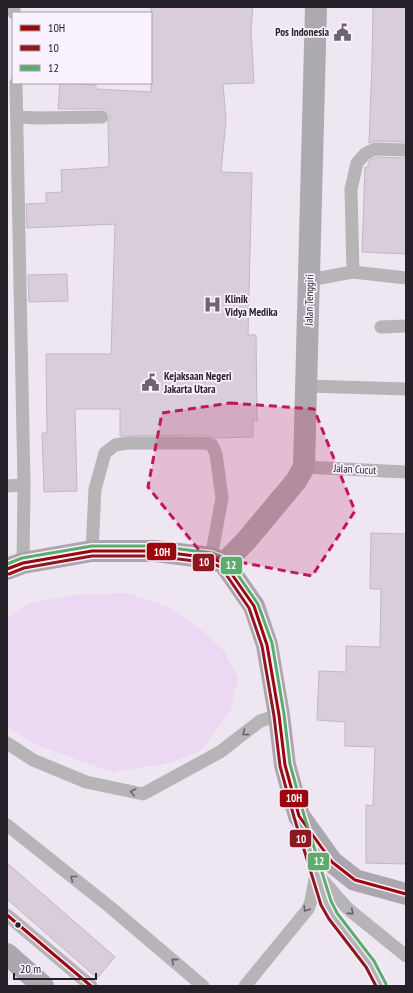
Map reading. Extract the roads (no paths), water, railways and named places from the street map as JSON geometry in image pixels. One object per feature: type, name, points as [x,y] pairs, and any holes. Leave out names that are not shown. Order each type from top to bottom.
[{"type":"highway","points":[[15,566],[92,551],[155,550],[217,560],[254,606],[267,645],[279,715],[285,765],[299,816],[332,862],[355,880],[406,894]]},
{"type":"highway","points":[[7,954],[43,986]]},
{"type":"street","name":"Jalan Tenggiri","points":[[304,467],[316,7]]},
{"type":"street","points":[[217,560],[245,542],[296,481],[304,467]]},
{"type":"lane","points":[[15,566],[24,485],[13,260],[12,148],[17,117],[16,84]]},
{"type":"lane","points":[[17,117],[102,117]]},
{"type":"lane","points":[[353,272],[351,189],[357,163],[365,154],[376,149],[406,150]]},
{"type":"lane","points":[[309,280],[353,272],[406,278]]},
{"type":"lane","points":[[381,326],[406,326]]},
{"type":"lane","points":[[306,386],[406,389]]},
{"type":"lane","points":[[92,551],[95,489],[105,453],[115,445],[205,443],[212,445],[216,454],[222,498],[217,560]]},
{"type":"lane","name":"Jalan Cucut","points":[[304,467],[406,472]]},
{"type":"lane","points":[[7,486],[24,485]]},
{"type":"lane","points":[[7,743],[33,760],[86,782],[143,794],[220,752],[260,721],[279,715]]},
{"type":"lane","points":[[299,816],[326,903],[333,916],[370,964],[382,986]]},
{"type":"lane","points":[[7,825],[110,907],[203,986]]},
{"type":"lane","points":[[316,872],[347,908],[406,956]]},
{"type":"lane","points":[[245,986],[308,909],[311,901],[316,872]]},
{"type":"lane","points":[[7,915],[91,986]]},
{"type":"place","name":"Pos Indonesia","points":[[342,32]]},
{"type":"place","name":"Klinik Vidya Medika","points":[[212,305]]},
{"type":"place","name":"Kejaksaan Negeri Jakarta Utara","points":[[151,382]]}]
